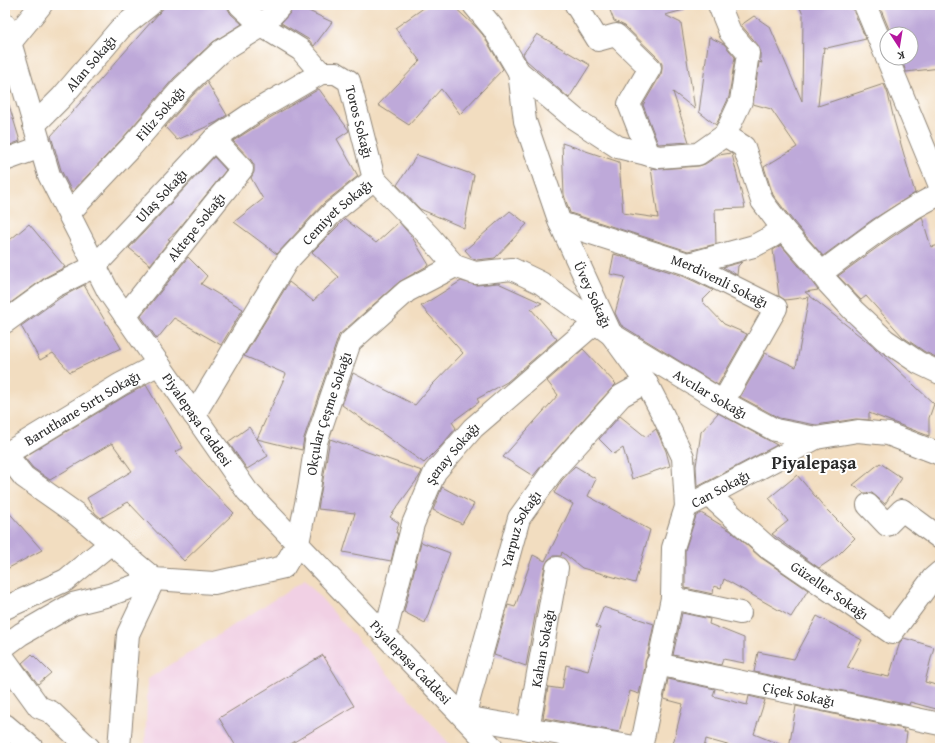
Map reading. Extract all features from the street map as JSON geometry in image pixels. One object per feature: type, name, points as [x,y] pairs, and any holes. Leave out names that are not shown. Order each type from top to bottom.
[{"type":"street","points":[[8,34],[41,5]]},
{"type":"street","name":"Alan Sokağı","points":[[34,125],[62,97],[120,29],[150,5]]},
{"type":"street","points":[[240,5],[262,26],[301,50],[321,73]]},
{"type":"street","name":"Filiz Sokağı","points":[[69,213],[131,147],[183,87],[221,52],[262,26],[281,5]]},
{"type":"street","points":[[474,5],[493,28],[519,72],[575,119],[618,147],[659,157],[698,154],[725,135],[741,101],[748,53],[730,32],[719,5]]},
{"type":"street","points":[[576,5],[598,40],[616,35],[650,68],[629,104],[649,155]]},
{"type":"street","points":[[865,5],[879,39]]},
{"type":"street","name":"Piyalepaşa Caddesi","points":[[8,34],[49,175],[108,291],[248,491],[493,748]]},
{"type":"street","points":[[890,66],[940,186]]},
{"type":"street","name":"Üvey Sokağı","points":[[519,72],[525,120],[560,223],[604,328],[646,382],[683,457],[686,507]]},
{"type":"street","name":"Ulaş Sokağı","points":[[5,322],[53,287],[95,266],[214,139],[254,112],[321,73]]},
{"type":"street","name":"Toros Sokağı","points":[[321,73],[336,74],[349,81],[374,179]]},
{"type":"street","points":[[725,135],[744,147],[762,201],[821,274],[853,310],[885,340],[919,363],[940,373]]},
{"type":"street","name":"Aktepe Sokağı","points":[[125,316],[242,169],[214,139]]},
{"type":"street","points":[[5,160],[41,147]]},
{"type":"street","name":"Cemiyet Sokağı","points":[[194,414],[286,261],[333,212],[374,179],[429,236],[455,266],[475,273],[512,269],[541,283],[604,328]]},
{"type":"street","points":[[821,274],[869,237],[909,210],[940,194]]},
{"type":"street","name":"Merdivenli Sokağı","points":[[560,223],[688,264],[776,308],[723,402]]},
{"type":"street","points":[[688,264],[754,246],[771,237],[783,228]]},
{"type":"street","name":"Okçular Çeşme Sokağı","points":[[154,578],[214,583],[284,567],[298,543],[316,442],[350,342],[407,291],[455,266]]},
{"type":"street","name":"Avcılar Sokağı","points":[[604,328],[723,402],[775,430],[816,438]]},
{"type":"street","name":"Şenay Sokağı","points":[[385,635],[413,524],[435,472],[474,428],[604,328]]},
{"type":"street","name":"Baruthane Sırtı Sokağı","points":[[5,453],[120,384],[159,364]]},
{"type":"street","name":"Yarpuz Sokağı","points":[[464,717],[519,518],[552,472],[621,396],[646,382]]},
{"type":"street","name":"Can Sokağı","points":[[640,748],[672,598],[673,548],[686,507],[816,438],[858,431],[888,434],[940,454]]},
{"type":"street","points":[[5,453],[24,477],[75,513],[154,578]]},
{"type":"street","name":"Güzeller Sokağı","points":[[709,495],[767,547],[892,633],[940,572]]},
{"type":"street","points":[[868,505],[887,525],[902,510],[940,538]]},
{"type":"street","points":[[5,608],[66,580],[110,543]]},
{"type":"street","name":"Kahan Sokağı","points":[[528,729],[557,568]]},
{"type":"street","points":[[5,646],[21,634],[73,604],[110,595],[154,578]]},
{"type":"street","points":[[119,748],[128,634],[154,578]]},
{"type":"street","points":[[672,598],[740,613]]},
{"type":"street","points":[[5,660],[39,707],[51,712],[89,748]]},
{"type":"street","name":"Çiçek Sokağı","points":[[657,664],[940,724]]},
{"type":"street","points":[[464,717],[640,748]]},
{"type":"street","points":[[5,725],[32,748]]},
{"type":"shaded area","points":[[305,580],[453,748],[145,748],[148,679]]},
{"type":"building","points":[[166,5],[228,5],[228,9],[231,14],[242,24],[213,42],[174,78],[122,139],[72,192],[61,170],[51,136]]},
{"type":"building","points":[[293,5],[332,22],[314,46],[308,39],[281,23],[290,13]]},
{"type":"building","points":[[428,5],[452,5],[483,35],[503,69],[460,114],[441,89],[409,125],[378,105],[420,61],[395,28]]},
{"type":"building","points":[[608,5],[683,5],[684,10],[665,15],[681,23],[695,109],[673,92],[689,142],[658,144],[643,105],[661,74],[662,64],[659,59],[625,26],[614,21]]},
{"type":"building","points":[[799,5],[853,5],[853,10],[866,39],[827,48],[824,47],[818,106],[884,84],[915,193],[872,220],[823,256],[773,195],[764,167],[797,147],[771,109],[753,104],[759,62],[762,63],[758,45],[741,25],[754,16],[770,27],[802,101],[803,15]]},
{"type":"building","points":[[879,5],[940,5],[940,68],[906,72],[904,66],[919,66],[919,26],[888,26]]},
{"type":"building","points":[[537,34],[590,65],[569,98],[526,60],[523,54]]},
{"type":"building","points":[[709,37],[724,44],[735,57],[729,97],[716,125],[699,112]]},
{"type":"building","points":[[207,82],[227,115],[217,122],[177,140],[165,127],[192,96]]},
{"type":"building","points":[[319,89],[349,131],[337,139],[358,176],[324,203],[277,254],[234,222],[263,199],[251,178],[254,172],[254,165],[233,141]]},
{"type":"building","points":[[9,105],[20,141],[5,147],[5,106]]},
{"type":"building","points":[[562,143],[619,162],[623,213],[658,218],[651,168],[660,169],[699,166],[719,155],[731,153],[745,208],[715,209],[716,244],[688,251],[570,213],[564,195]]},
{"type":"building","points":[[417,155],[474,175],[464,228],[420,209],[397,185]]},
{"type":"building","points":[[214,157],[226,170],[177,231],[168,239],[170,240],[150,265],[129,248]]},
{"type":"building","points":[[510,211],[527,224],[495,258],[473,259],[465,250]]},
{"type":"building","points":[[922,217],[931,247],[940,245],[940,356],[938,358],[925,352],[903,337],[866,296],[861,300],[838,276]]},
{"type":"building","points":[[345,219],[376,243],[399,222],[412,237],[429,265],[399,282],[339,335],[304,438],[302,450],[257,439],[286,374],[244,356],[289,282],[313,301],[339,277],[312,252]]},
{"type":"building","points":[[29,224],[65,267],[46,277],[5,307],[5,244]]},
{"type":"building","points":[[781,245],[818,290],[805,292],[875,348],[934,404],[929,418],[929,436],[869,413],[869,420],[856,419],[816,425],[779,418],[740,397],[765,353],[796,367],[809,297],[785,300],[779,296],[773,250]]},
{"type":"building","points":[[614,254],[683,276],[713,290],[702,301],[724,324],[747,334],[718,385],[621,325],[615,313],[625,277],[610,274]]},
{"type":"building","points":[[188,257],[207,276],[201,284],[243,309],[221,345],[174,318],[157,339],[141,316]]},
{"type":"building","points":[[742,262],[738,266],[737,275],[723,267]]},
{"type":"building","points":[[461,281],[476,285],[498,283],[542,303],[531,309],[557,339],[507,382],[477,399],[479,402],[452,422],[456,428],[424,463],[342,405],[353,373],[415,405],[463,353],[421,306]]},
{"type":"building","points":[[84,285],[121,348],[70,372],[53,353],[40,360],[21,326],[60,298]]},
{"type":"building","points":[[583,349],[616,384],[533,476],[503,457],[558,395],[547,381]]},
{"type":"building","points":[[146,385],[183,448],[175,452],[234,513],[184,561],[128,502],[101,518],[95,513],[87,498],[132,471],[112,443],[50,480],[33,468],[24,457]]},
{"type":"building","points":[[718,413],[777,445],[697,487],[696,466],[701,432]]},
{"type":"building","points":[[620,416],[646,437],[656,429],[666,451],[670,466],[632,479],[623,448],[614,454],[599,439]]},
{"type":"building","points":[[249,427],[268,456],[247,469],[228,442]]},
{"type":"building","points":[[330,439],[422,471],[390,517],[399,523],[391,561],[343,552],[355,513],[318,509]]},
{"type":"building","points":[[880,463],[902,478],[885,504],[872,493],[864,493],[853,485]]},
{"type":"building","points":[[575,466],[596,479],[588,496],[650,530],[635,583],[582,568],[562,552],[561,556],[553,556],[548,560],[545,566],[538,599],[526,666],[494,655],[508,605],[515,607],[533,555],[545,561],[573,504],[554,493],[562,480]]},
{"type":"building","points":[[797,475],[826,509],[855,538],[838,555],[819,568],[772,534],[788,521],[769,498]]},
{"type":"building","points":[[442,487],[474,504],[462,524],[433,510]]},
{"type":"building","points":[[5,508],[42,550],[5,570]]},
{"type":"building","points":[[701,513],[731,531],[760,557],[808,590],[791,617],[724,579],[721,588],[714,586],[713,594],[685,588],[685,550],[696,516]]},
{"type":"building","points":[[421,542],[450,553],[425,623],[404,612]]},
{"type":"building","points":[[603,607],[654,624],[639,694],[630,691],[619,732],[543,718],[548,687],[562,689],[566,665],[588,671],[600,628],[596,627]]},
{"type":"building","points":[[682,613],[710,619],[709,624],[744,638],[744,663],[723,659],[721,665],[673,655]]},
{"type":"building","points":[[817,616],[862,640],[847,668],[889,677],[900,642],[904,638],[934,647],[925,682],[940,686],[940,710],[910,702],[909,705],[754,672],[758,652],[794,659]]},
{"type":"building","points":[[32,654],[51,673],[38,684],[22,663]]},
{"type":"building","points":[[323,655],[354,706],[284,748],[237,748],[219,718]]},
{"type":"building","points":[[668,679],[715,689],[713,696],[747,705],[749,696],[765,700],[754,734],[786,748],[738,748],[706,739],[704,748],[686,748],[673,744],[683,704],[664,699]]},
{"type":"building","points":[[796,706],[904,729],[903,732],[907,732],[905,748],[789,748]]},
{"type":"district","name":"Piyalepaşa","points":[[814,462]]}]
